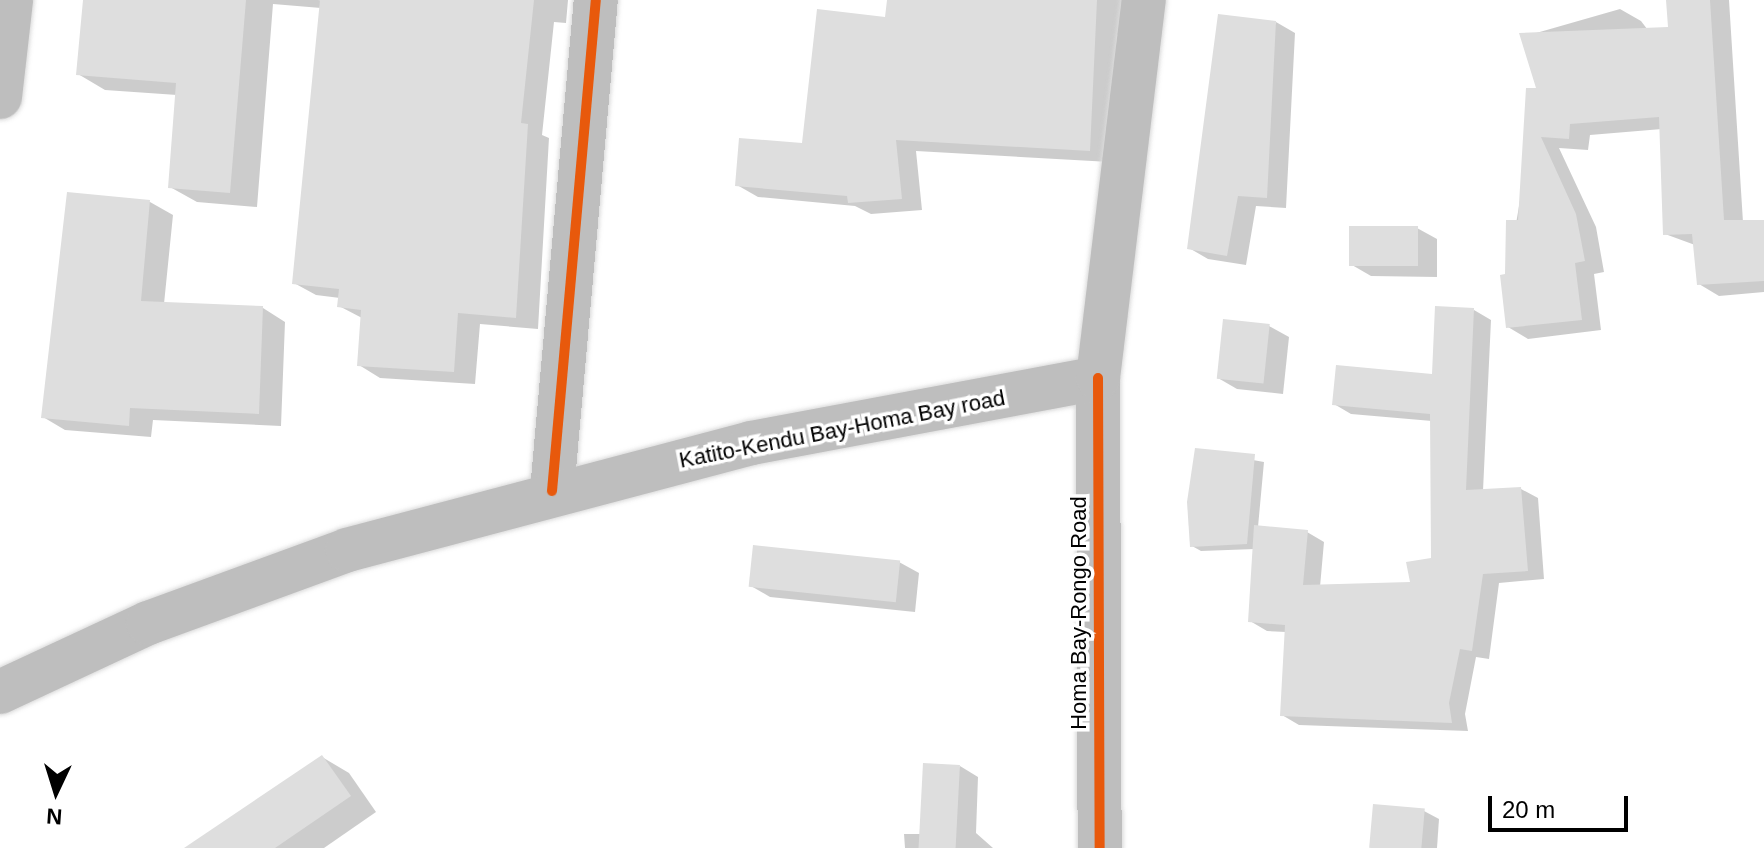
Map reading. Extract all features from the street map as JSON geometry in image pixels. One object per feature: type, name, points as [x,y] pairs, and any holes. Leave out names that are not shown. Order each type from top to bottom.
[{"type":"main road","points":[[0,97],[11,0]]},
{"type":"main road","points":[[552,491],[596,0]]},
{"type":"main road","name":"Homa Bay-Rongo Road","points":[[1100,848],[1098,378],[1144,0]]},
{"type":"main road","name":"Katito-Kendu Bay-Homa Bay road","points":[[0,692],[148,623],[347,550],[552,491],[751,443],[1098,378]]},
{"type":"building","points":[[83,0],[246,0],[230,193],[168,188],[176,83],[76,75]]},
{"type":"building","points":[[320,0],[534,0],[521,123],[528,124],[516,318],[458,313],[454,372],[357,366],[361,310],[337,307],[339,289],[292,284]]},
{"type":"building","points":[[887,0],[1097,0],[1090,151],[896,140],[902,199],[848,203],[847,196],[735,186],[739,138],[802,143],[817,9],[885,17]]},
{"type":"building","points":[[1666,0],[1710,0],[1724,220],[1764,220],[1764,281],[1697,285],[1692,234],[1663,235],[1659,117],[1570,124],[1569,139],[1541,137],[1576,214],[1585,261],[1575,263],[1582,320],[1506,328],[1500,275],[1505,274],[1506,220],[1518,220],[1526,88],[1536,88],[1519,33],[1668,27]]},
{"type":"building","points":[[1218,14],[1276,21],[1267,198],[1238,196],[1227,256],[1187,249]]},
{"type":"building","points":[[67,192],[150,200],[141,301],[263,306],[259,414],[130,408],[129,426],[41,418]]},
{"type":"building","points":[[1349,226],[1418,226],[1418,266],[1349,266]]},
{"type":"building","points":[[1435,306],[1474,308],[1466,490],[1521,487],[1528,571],[1483,574],[1472,651],[1460,649],[1449,703],[1452,723],[1280,716],[1285,625],[1248,622],[1254,525],[1308,530],[1303,585],[1410,582],[1406,562],[1431,558],[1430,414],[1332,405],[1336,365],[1432,374]]},
{"type":"building","points":[[1223,319],[1270,324],[1263,384],[1217,379]]},
{"type":"building","points":[[1195,448],[1255,454],[1247,544],[1190,547],[1187,502]]},
{"type":"building","points":[[753,545],[900,560],[896,602],[749,587]]},
{"type":"building","points":[[322,755],[351,796],[275,848],[184,848]]},
{"type":"building","points":[[923,763],[960,765],[956,848],[919,848]]},
{"type":"building","points":[[1373,804],[1425,809],[1421,848],[1369,848]]},
{"type":"cycle path","points":[[552,491],[596,0]]},
{"type":"cycle path","points":[[1098,378],[1100,848]]}]
